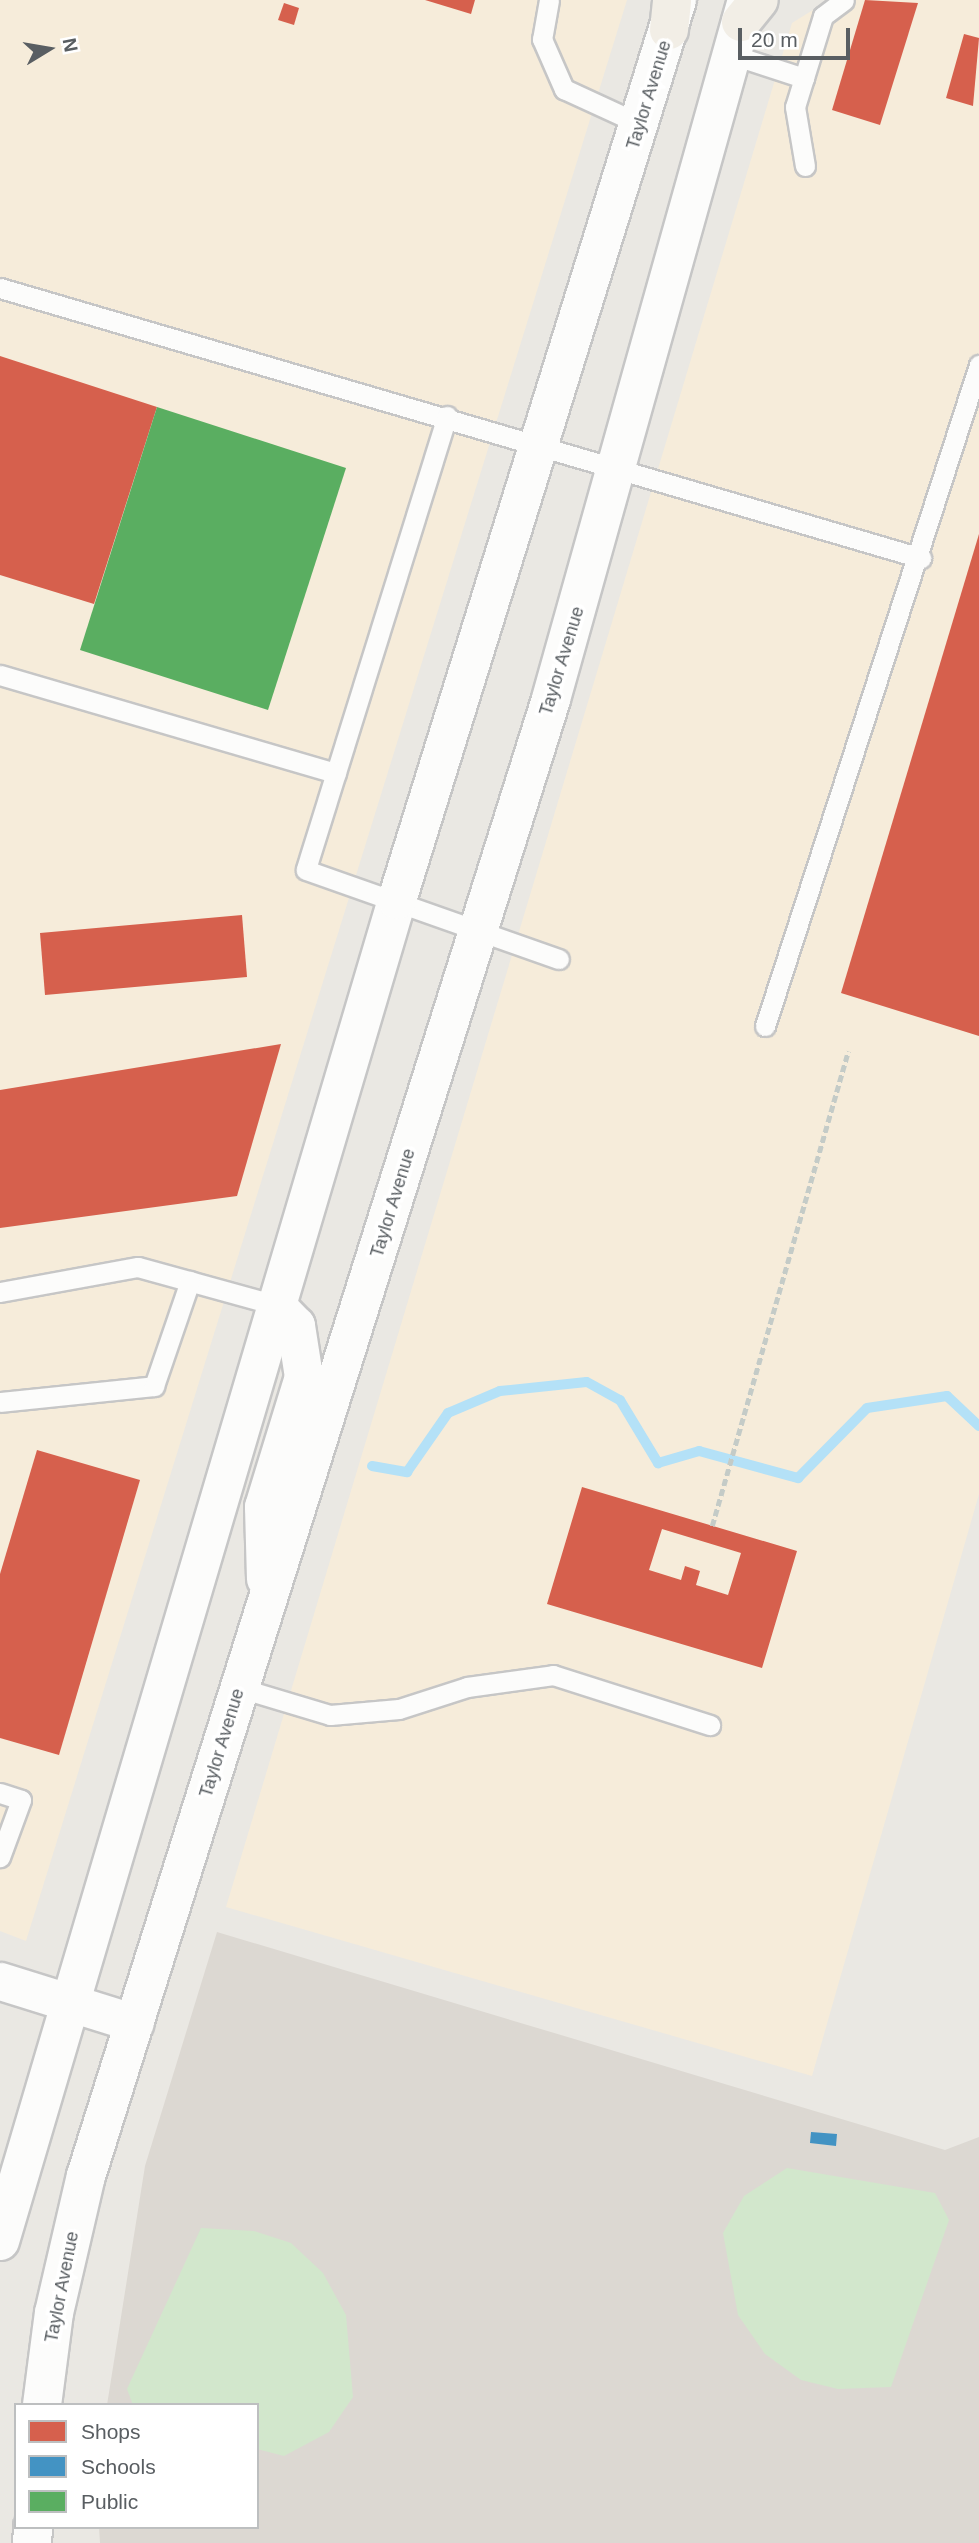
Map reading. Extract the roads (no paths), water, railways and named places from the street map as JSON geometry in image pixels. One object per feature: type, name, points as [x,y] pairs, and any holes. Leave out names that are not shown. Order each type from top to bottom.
[{"type":"main road","name":"Taylor Avenue","points":[[0,2241],[66,2004],[397,900],[640,124],[673,10]]},
{"type":"main road","name":"Taylor Avenue","points":[[42,2403],[54,2313],[86,2176],[479,926],[619,468],[744,19]]},
{"type":"main road","points":[[269,1594],[261,1556],[264,1507],[304,1365],[296,1326],[276,1305]]},
{"type":"street","points":[[0,1981],[66,2004],[135,2023]]},
{"type":"lane","points":[[549,0],[541,39],[564,89],[640,124]]},
{"type":"lane","points":[[806,166],[795,107],[822,16],[844,0]]},
{"type":"lane","points":[[744,19],[804,78]]},
{"type":"lane","points":[[0,288],[540,443],[921,558]]},
{"type":"lane","points":[[765,1026],[921,558],[979,365]]},
{"type":"lane","points":[[447,416],[306,870],[479,926],[559,959]]},
{"type":"lane","points":[[0,675],[336,773]]},
{"type":"lane","points":[[0,1292],[138,1268],[276,1305]]},
{"type":"lane","points":[[0,1402],[154,1386],[190,1282]]},
{"type":"lane","points":[[240,1688],[330,1715],[399,1709],[467,1688],[553,1675],[710,1725]]},
{"type":"lane","points":[[0,1793],[21,1800],[0,1857]]},
{"type":"waterway","points":[[372,1466],[407,1472],[448,1413],[500,1391],[587,1382],[620,1400],[658,1463],[699,1451],[798,1478],[867,1408],[947,1396],[979,1426]]}]
